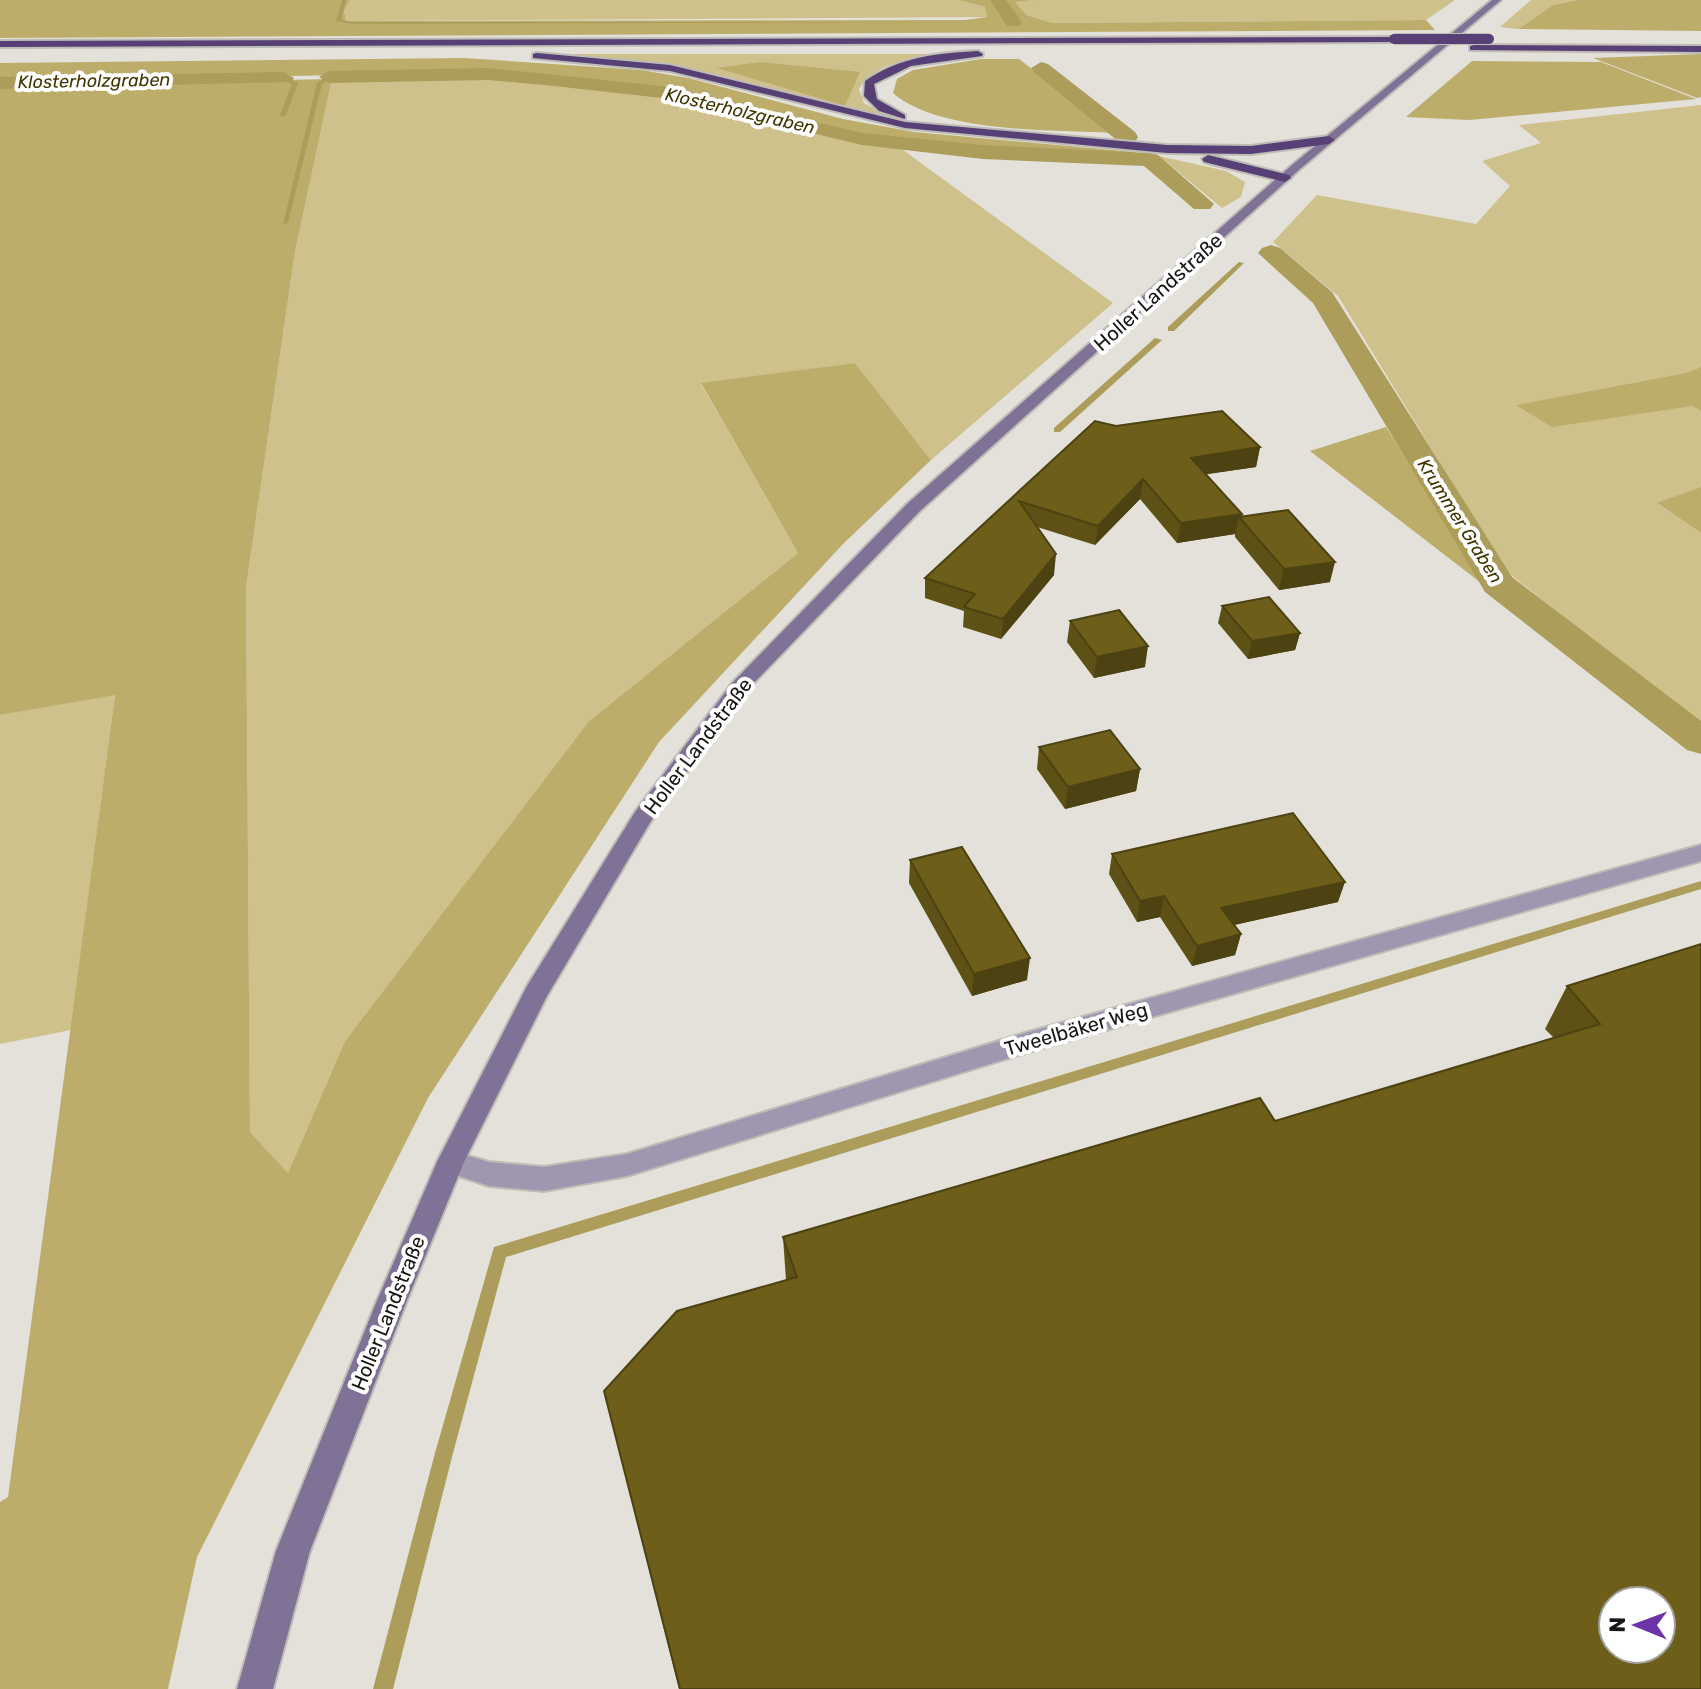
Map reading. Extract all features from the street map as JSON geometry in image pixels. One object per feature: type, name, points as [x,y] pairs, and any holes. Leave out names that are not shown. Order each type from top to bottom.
[{"type":"highway","points":[[0,44],[1701,40]]},
{"type":"highway","points":[[953,131],[905,119],[884,109],[870,97],[869,83],[888,70],[914,62],[1024,48]]},
{"type":"highway","points":[[0,53],[1024,48],[1701,49]]},
{"type":"highway","points":[[467,50],[670,68],[881,121],[953,131],[1167,149],[1251,150],[1329,140]]},
{"type":"highway","points":[[1167,149],[1285,178]]},
{"type":"highway","points":[[1211,150],[1296,167]]},
{"type":"main road","name":"Holler Landstraße","points":[[255,1689],[293,1551],[391,1303],[451,1162],[545,979],[643,817],[740,686],[914,507],[1296,167],[1497,0]]},
{"type":"street","name":"Tweelbäker Weg","points":[[451,1162],[489,1174],[544,1179],[627,1165],[1025,1043],[1701,853]]},
{"type":"shaded area","points":[[0,0],[350,0],[344,11],[346,21],[965,20],[987,17],[985,7],[958,0],[1034,0],[1015,2],[1026,15],[1052,23],[1426,20],[1435,30],[0,38]]},
{"type":"shaded area","points":[[350,0],[958,0],[985,7],[987,17],[346,21],[344,11]]},
{"type":"shaded area","points":[[1455,0],[1426,20],[1052,23],[1025,15],[1014,2]]},
{"type":"shaded area","points":[[1531,0],[1578,0],[1553,5],[1518,29],[1500,27]]},
{"type":"shaded area","points":[[1578,0],[1701,0],[1701,31],[1518,29],[1553,5]]},
{"type":"shaded area","points":[[571,54],[934,56],[882,68],[859,89],[864,103],[889,117],[713,74]]},
{"type":"shaded area","points":[[1701,54],[1701,97],[1697,98],[1593,58]]},
{"type":"shaded area","points":[[464,58],[641,70],[688,78],[843,119],[914,132],[1134,152],[1139,158],[984,150],[863,137],[672,91],[493,72],[0,82],[0,63]]},
{"type":"shaded area","points":[[981,59],[1019,59],[1115,133],[1030,130],[967,122],[938,116],[913,106],[893,93],[897,79],[913,70]]},
{"type":"shaded area","points":[[1472,61],[1601,62],[1696,99],[1469,120],[1406,117]]},
{"type":"shaded area","points":[[760,62],[860,72],[845,106],[717,68]]},
{"type":"shaded area","points":[[483,76],[668,95],[852,141],[899,147],[1113,303],[931,460],[855,363],[701,384],[798,553],[589,721],[345,1041],[288,1173],[250,1132],[246,587],[295,252],[332,79]]},
{"type":"shaded area","points":[[332,79],[295,252],[246,587],[250,1132],[288,1173],[345,1041],[589,721],[798,553],[701,383],[855,363],[931,460],[843,544],[659,742],[428,1098],[197,1557],[168,1689],[0,1689],[0,1502],[8,1497],[115,695],[0,715],[0,85]]},
{"type":"shaded area","points":[[1701,105],[1701,367],[1685,373],[1517,405],[1692,406],[1701,411],[1701,487],[1658,504],[1701,533],[1701,726],[1506,571],[1338,296],[1273,242],[1317,195],[1476,224],[1510,186],[1482,161],[1541,143],[1519,125]]},
{"type":"shaded area","points":[[1159,156],[1226,171],[1245,182],[1241,197],[1222,208]]},
{"type":"shaded area","points":[[1701,367],[1701,411],[1692,406],[1552,427],[1516,405],[1685,373]]},
{"type":"shaded area","points":[[1386,427],[1485,585],[1485,586],[1310,451]]},
{"type":"shaded area","points":[[1701,487],[1701,533],[1657,503]]},
{"type":"shaded area","points":[[115,694],[71,1030],[0,1044],[0,715]]},
{"type":"building","points":[[1222,411],[1260,447],[1191,458],[1242,514],[1181,523],[1143,479],[1098,526],[1019,501],[1056,554],[1003,619],[964,607],[975,594],[925,578],[1095,421],[1116,426]]},
{"type":"building","points":[[1288,510],[1335,562],[1284,569],[1239,517]]},
{"type":"building","points":[[1269,597],[1300,633],[1252,641],[1222,606]]},
{"type":"building","points":[[1119,610],[1148,646],[1097,657],[1070,621]]},
{"type":"building","points":[[1110,730],[1140,769],[1068,787],[1039,747]]},
{"type":"building","points":[[1293,813],[1345,882],[1221,908],[1241,934],[1197,946],[1164,896],[1140,901],[1112,854]]},
{"type":"building","points":[[962,847],[1030,958],[974,974],[910,860]]},
{"type":"building","points":[[1701,944],[1701,1689],[680,1689],[604,1391],[677,1311],[797,1277],[783,1237],[1260,1098],[1275,1121],[1600,1024],[1567,986]]},
{"type":"waterway","points":[[344,0],[338,21],[352,23],[1013,22]]},
{"type":"waterway","name":"Krummer Graben","points":[[998,0],[1013,22]]},
{"type":"waterway","name":"Krummer Graben","points":[[1041,68],[1127,137]]},
{"type":"waterway","name":"Klosterholzgraben","points":[[329,77],[488,74],[554,80],[671,93],[862,139],[983,152],[1150,160],[1202,204]]},
{"type":"waterway","points":[[285,223],[320,83],[329,77]]},
{"type":"waterway","points":[[283,115],[295,83],[284,78]]},
{"type":"waterway","name":"Klosterholzgraben","points":[[0,83],[284,78]]},
{"type":"waterway","name":"Krummer Graben","points":[[1271,253],[1323,298],[1498,584],[1701,741]]},
{"type":"waterway","points":[[1171,329],[1241,263]]},
{"type":"waterway","points":[[1057,430],[1158,340]]},
{"type":"waterway","points":[[383,1689],[500,1252],[1701,885]]}]
